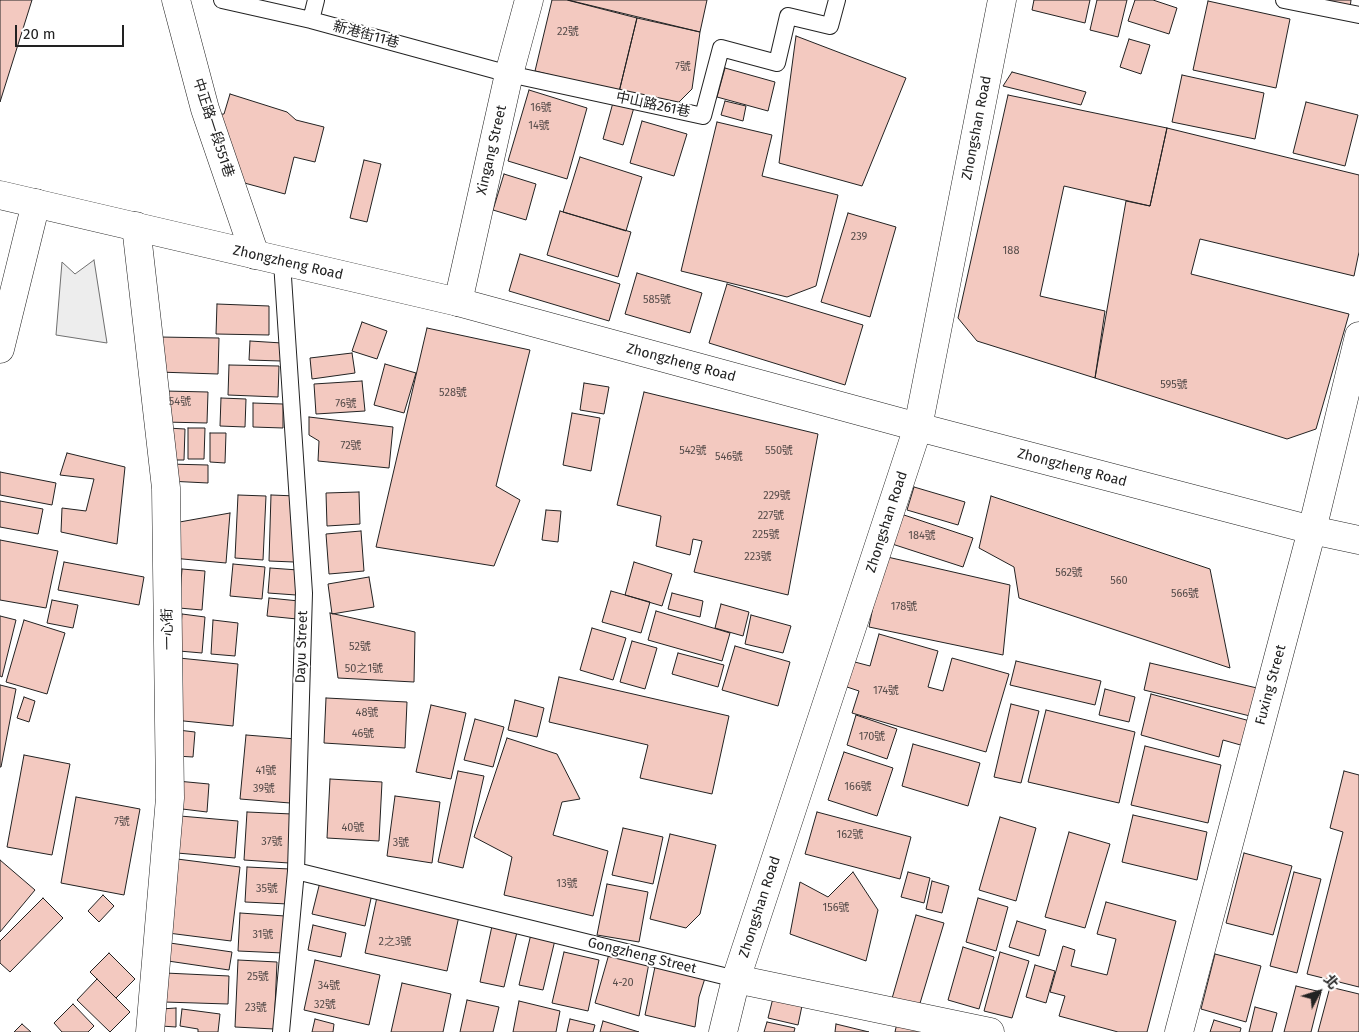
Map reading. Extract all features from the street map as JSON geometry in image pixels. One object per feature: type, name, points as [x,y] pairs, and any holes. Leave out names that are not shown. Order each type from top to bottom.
[{"type":"street","name":"中正路一段551巷","points":[[176,0],[205,109],[255,255]]},
{"type":"street","name":"Xingang Street","points":[[458,302],[509,74],[529,0]]},
{"type":"street","name":"Zhongshan Road","points":[[723,1032],[736,979],[918,427],[1002,0]]},
{"type":"street","name":"Zhongzheng Road","points":[[0,195],[458,302],[918,427],[1312,530],[1359,540]]},
{"type":"street","points":[[0,348],[36,203]]},
{"type":"street","name":"一心街","points":[[136,226],[166,488],[170,798],[150,1032]]},
{"type":"street","name":"Fuxing Street","points":[[1179,1032],[1312,530],[1359,336]]},
{"type":"street","name":"Gongzheng Street","points":[[736,979],[990,1032]]},
{"type":"lane","name":"新港街11巷","points":[[222,0],[311,20],[509,74]]},
{"type":"lane","points":[[311,20],[316,0]]},
{"type":"lane","name":"中山路261巷","points":[[509,74],[703,116],[721,48],[777,64],[788,16],[830,26],[836,0]]},
{"type":"lane","points":[[1284,0],[1359,15]]},
{"type":"lane","name":"Dayu Street","points":[[280,1032],[296,871],[304,593],[282,262]]},
{"type":"lane","name":"Gongzheng Street","points":[[296,871],[736,979]]},
{"type":"shaded area","points":[[94,260],[107,343],[56,335],[62,262],[75,274]]},
{"type":"building","points":[[0,0],[32,0],[0,102]]},
{"type":"building","points":[[552,0],[567,0],[637,18],[619,92],[535,71]]},
{"type":"building","points":[[568,0],[707,0],[700,32]]},
{"type":"building","points":[[1034,0],[1090,0],[1085,23],[1032,10]]},
{"type":"building","points":[[1097,0],[1127,0],[1118,37],[1090,30]]},
{"type":"building","points":[[1135,0],[1153,0],[1177,8],[1169,34],[1128,21]]},
{"type":"building","points":[[1321,0],[1351,0],[1350,8]]},
{"type":"building","points":[[1208,1],[1290,19],[1276,88],[1193,70]]},
{"type":"building","points":[[637,18],[700,32],[692,89],[674,107],[619,92]]},
{"type":"building","points":[[796,36],[906,78],[862,186],[779,163]]},
{"type":"building","points":[[1129,39],[1150,45],[1141,74],[1120,67]]},
{"type":"building","points":[[725,68],[775,82],[768,111],[717,97]]},
{"type":"building","points":[[1012,72],[1086,92],[1081,105],[1003,86]]},
{"type":"building","points":[[1182,75],[1264,93],[1255,139],[1172,122]]},
{"type":"building","points":[[529,90],[587,108],[567,179],[508,161]]},
{"type":"building","points":[[230,94],[287,112],[296,120],[324,127],[315,162],[294,157],[285,194],[215,175],[208,115],[224,114]]},
{"type":"building","points":[[1008,95],[1167,128],[1150,206],[1064,186],[1040,296],[1105,311],[1095,378],[977,341],[958,318]]},
{"type":"building","points":[[614,99],[635,104],[623,145],[603,139]]},
{"type":"building","points":[[725,101],[746,106],[743,121],[721,115]]},
{"type":"building","points":[[1306,102],[1358,115],[1345,166],[1293,153]]},
{"type":"building","points":[[642,121],[687,134],[674,176],[630,163]]},
{"type":"building","points":[[717,122],[772,135],[762,176],[838,195],[816,286],[787,297],[681,271]]},
{"type":"building","points":[[1167,128],[1359,175],[1359,252],[1354,276],[1200,239],[1191,274],[1349,314],[1316,429],[1287,439],[1095,378],[1126,201],[1150,206]]},
{"type":"building","points":[[580,157],[642,177],[626,231],[563,212]]},
{"type":"building","points":[[364,160],[381,164],[367,222],[350,218]]},
{"type":"building","points":[[504,174],[536,184],[526,220],[493,210]]},
{"type":"building","points":[[560,211],[631,232],[618,277],[547,255]]},
{"type":"building","points":[[848,213],[896,227],[870,317],[821,302]]},
{"type":"building","points":[[520,254],[620,284],[609,321],[509,291]]},
{"type":"building","points":[[637,273],[702,293],[690,333],[625,314]]},
{"type":"building","points":[[727,284],[863,325],[845,385],[709,343]]},
{"type":"building","points":[[217,304],[269,306],[269,335],[216,334]]},
{"type":"building","points":[[362,322],[387,331],[377,359],[352,351]]},
{"type":"building","points":[[427,328],[530,350],[496,486],[520,500],[494,566],[376,547]]},
{"type":"building","points":[[159,337],[219,338],[218,374],[158,372]]},
{"type":"building","points":[[250,341],[282,343],[281,361],[249,360]]},
{"type":"building","points":[[352,353],[355,373],[312,379],[310,358]]},
{"type":"building","points":[[385,364],[416,373],[404,413],[374,405]]},
{"type":"building","points":[[229,365],[279,366],[278,397],[228,395]]},
{"type":"building","points":[[362,381],[365,411],[316,414],[314,384]]},
{"type":"building","points":[[584,383],[609,387],[604,414],[580,410]]},
{"type":"building","points":[[165,391],[208,392],[207,423],[164,422]]},
{"type":"building","points":[[644,392],[818,434],[788,595],[694,572],[702,541],[693,539],[690,555],[656,546],[661,516],[617,505]]},
{"type":"building","points":[[221,398],[246,399],[245,427],[220,426]]},
{"type":"building","points":[[253,403],[283,404],[283,428],[253,427]]},
{"type":"building","points":[[572,413],[600,418],[591,471],[563,465]]},
{"type":"building","points":[[309,417],[393,427],[389,468],[318,461],[319,441],[309,435]]},
{"type":"building","points":[[167,428],[185,429],[184,460],[166,460]]},
{"type":"building","points":[[188,428],[205,428],[204,459],[188,459]]},
{"type":"building","points":[[210,433],[226,433],[225,463],[210,462]]},
{"type":"building","points":[[67,453],[125,467],[117,544],[61,532],[62,508],[86,511],[94,479],[60,475]]},
{"type":"building","points":[[168,464],[208,465],[208,483],[168,481]]},
{"type":"building","points":[[0,472],[56,483],[52,505],[0,495]]},
{"type":"building","points":[[914,487],[965,502],[958,525],[907,510]]},
{"type":"building","points":[[359,492],[360,524],[327,526],[326,493]]},
{"type":"building","points":[[238,495],[266,496],[263,560],[235,558]]},
{"type":"building","points":[[271,495],[296,496],[294,562],[269,561]]},
{"type":"building","points":[[991,496],[1210,569],[1230,668],[1019,598],[1014,567],[979,548]]},
{"type":"building","points":[[0,501],[43,509],[38,534],[0,527]]},
{"type":"building","points":[[546,510],[561,511],[558,542],[542,540]]},
{"type":"building","points":[[895,512],[973,538],[963,567],[886,542]]},
{"type":"building","points":[[230,513],[226,563],[172,558],[174,523]]},
{"type":"building","points":[[361,531],[364,571],[329,574],[326,534]]},
{"type":"building","points":[[0,540],[58,551],[46,608],[0,600]]},
{"type":"building","points":[[883,556],[1010,585],[1003,655],[869,627]]},
{"type":"building","points":[[64,562],[144,577],[139,605],[58,590]]},
{"type":"building","points":[[634,562],[672,574],[662,606],[625,595]]},
{"type":"building","points":[[233,564],[265,567],[262,599],[230,596]]},
{"type":"building","points":[[270,568],[298,570],[296,595],[268,593]]},
{"type":"building","points":[[182,569],[205,571],[202,610],[179,608]]},
{"type":"building","points":[[369,577],[374,607],[332,614],[328,584]]},
{"type":"building","points":[[611,591],[650,602],[641,633],[602,622]]},
{"type":"building","points":[[672,593],[703,601],[700,617],[668,609]]},
{"type":"building","points":[[269,598],[299,601],[297,619],[267,616]]},
{"type":"building","points":[[52,600],[78,605],[73,628],[47,623]]},
{"type":"building","points":[[721,604],[749,612],[743,636],[715,628]]},
{"type":"building","points":[[656,611],[730,633],[722,661],[648,640]]},
{"type":"building","points":[[330,613],[415,632],[414,682],[338,678]]},
{"type":"building","points":[[182,614],[205,617],[202,653],[179,651]]},
{"type":"building","points":[[751,615],[791,626],[783,653],[745,644]]},
{"type":"building","points":[[0,616],[16,620],[2,677],[0,676]]},
{"type":"building","points":[[24,620],[65,633],[47,694],[6,682]]},
{"type":"building","points":[[213,620],[238,623],[235,656],[211,654]]},
{"type":"building","points":[[592,628],[626,638],[613,680],[580,670]]},
{"type":"building","points":[[879,634],[938,651],[928,687],[943,691],[952,658],[1009,674],[986,752],[852,713],[859,691],[844,686],[851,661],[870,666]]},
{"type":"building","points":[[632,641],[657,648],[645,689],[620,682]]},
{"type":"building","points":[[735,646],[790,662],[778,706],[722,690]]},
{"type":"building","points":[[678,653],[724,665],[718,687],[672,674]]},
{"type":"building","points":[[179,658],[238,664],[233,726],[174,720]]},
{"type":"building","points":[[1016,661],[1101,681],[1095,705],[1010,685]]},
{"type":"building","points":[[1150,663],[1257,688],[1250,716],[1144,690]]},
{"type":"building","points":[[559,677],[729,716],[712,794],[640,778],[648,745],[549,722]]},
{"type":"building","points":[[0,685],[16,689],[1,767],[0,767]]},
{"type":"building","points":[[1105,689],[1135,697],[1129,722],[1099,715]]},
{"type":"building","points":[[1151,694],[1250,721],[1244,746],[1223,740],[1219,757],[1141,735]]},
{"type":"building","points":[[24,697],[35,701],[29,722],[17,718]]},
{"type":"building","points":[[326,698],[407,702],[405,748],[324,743]]},
{"type":"building","points":[[515,700],[544,708],[537,737],[508,730]]},
{"type":"building","points":[[1011,704],[1039,711],[1021,783],[994,777]]},
{"type":"building","points":[[431,705],[466,713],[451,779],[416,772]]},
{"type":"building","points":[[1046,710],[1135,732],[1119,803],[1028,782]]},
{"type":"building","points":[[856,715],[897,729],[887,759],[847,745]]},
{"type":"building","points":[[475,719],[504,727],[493,767],[464,760]]},
{"type":"building","points":[[178,730],[195,732],[193,757],[176,756]]},
{"type":"building","points":[[246,735],[296,739],[290,803],[240,799]]},
{"type":"building","points":[[507,738],[557,754],[580,799],[562,802],[553,835],[608,851],[593,916],[504,895],[512,857],[474,837]]},
{"type":"building","points":[[913,744],[980,763],[968,806],[902,786]]},
{"type":"building","points":[[1145,746],[1221,765],[1208,823],[1131,805]]},
{"type":"building","points":[[844,752],[893,768],[877,816],[828,800]]},
{"type":"building","points":[[24,755],[70,764],[52,855],[7,847]]},
{"type":"building","points":[[458,771],[484,776],[463,868],[438,862]]},
{"type":"building","points":[[1344,771],[1359,775],[1359,987],[1307,974],[1343,832],[1330,828]]},
{"type":"building","points":[[330,779],[382,782],[379,841],[327,838]]},
{"type":"building","points":[[177,781],[209,784],[207,812],[174,808]]},
{"type":"building","points":[[395,796],[440,802],[432,863],[387,856]]},
{"type":"building","points":[[76,797],[140,809],[124,895],[61,883]]},
{"type":"building","points":[[247,812],[292,814],[289,863],[244,860]]},
{"type":"building","points":[[817,812],[911,837],[900,879],[805,854]]},
{"type":"building","points":[[1133,815],[1207,832],[1197,880],[1122,862]]},
{"type":"building","points":[[180,816],[238,821],[235,858],[177,853]]},
{"type":"building","points":[[1000,817],[1036,828],[1016,901],[979,890]]},
{"type":"building","points":[[623,828],[663,837],[653,884],[612,875]]},
{"type":"building","points":[[1069,832],[1110,844],[1085,928],[1045,917]]},
{"type":"building","points":[[670,834],[716,845],[700,914],[686,928],[650,919]]},
{"type":"building","points":[[1244,853],[1292,866],[1273,935],[1226,923]]},
{"type":"building","points":[[177,859],[240,867],[231,941],[168,933]]},
{"type":"building","points":[[0,860],[35,890],[0,932]]},
{"type":"building","points":[[247,867],[290,869],[288,904],[245,902]]},
{"type":"building","points":[[853,872],[878,910],[866,961],[790,934],[800,882],[828,897]]},
{"type":"building","points":[[908,872],[930,878],[924,903],[901,897]]},
{"type":"building","points":[[1294,872],[1321,879],[1297,973],[1270,966]]},
{"type":"building","points":[[932,881],[949,886],[942,913],[926,909]]},
{"type":"building","points":[[320,882],[372,894],[365,926],[312,914]]},
{"type":"building","points":[[607,884],[648,892],[639,942],[597,935]]},
{"type":"building","points":[[103,895],[114,906],[99,922],[88,911]]},
{"type":"building","points":[[377,897],[459,916],[447,971],[365,953]]},
{"type":"building","points":[[43,898],[63,918],[10,972],[0,963],[0,941]]},
{"type":"building","points":[[978,898],[1008,907],[996,951],[966,942]]},
{"type":"building","points":[[1106,902],[1176,921],[1147,1032],[1118,1032],[1059,1016],[1065,996],[1050,992],[1063,946],[1075,950],[1071,966],[1107,975],[1116,939],[1097,934]]},
{"type":"building","points":[[240,913],[285,916],[283,953],[238,951]]},
{"type":"building","points":[[916,915],[944,923],[918,1010],[891,1002]]},
{"type":"building","points":[[1017,921],[1046,930],[1039,956],[1009,947]]},
{"type":"building","points":[[313,925],[346,933],[341,957],[308,950]]},
{"type":"building","points":[[492,926],[517,932],[504,987],[480,982]]},
{"type":"building","points":[[531,934],[555,940],[543,990],[519,985]]},
{"type":"building","points":[[170,943],[232,952],[229,970],[168,961]]},
{"type":"building","points":[[963,947],[994,957],[979,1009],[948,1000]]},
{"type":"building","points":[[564,952],[599,960],[588,1011],[552,1003]]},
{"type":"building","points":[[1000,952],[1029,961],[1012,1018],[984,1011]]},
{"type":"building","points":[[109,953],[135,979],[116,998],[90,972]]},
{"type":"building","points":[[609,954],[649,963],[639,1016],[595,1003]]},
{"type":"building","points":[[1215,954],[1261,966],[1246,1022],[1201,1009]]},
{"type":"building","points":[[238,960],[277,962],[274,1029],[235,1027]]},
{"type":"building","points":[[315,960],[380,975],[369,1025],[304,1010]]},
{"type":"building","points":[[656,962],[706,975],[699,997],[695,1027],[645,1015]]},
{"type":"building","points":[[1035,965],[1055,971],[1046,1003],[1026,997]]},
{"type":"building","points":[[165,973],[229,976],[228,1004],[164,1002]]},
{"type":"building","points":[[97,979],[130,1012],[110,1032],[77,1000]]},
{"type":"building","points":[[402,983],[451,994],[443,1032],[391,1032]]},
{"type":"building","points":[[1296,986],[1321,992],[1311,1032],[1284,1032]]},
{"type":"building","points":[[1330,987],[1359,994],[1359,1032],[1318,1032]]},
{"type":"building","points":[[774,994],[803,1001],[798,1025],[768,1018]]},
{"type":"building","points":[[467,1000],[499,1007],[493,1032],[460,1032]]},
{"type":"building","points":[[519,1001],[560,1011],[556,1032],[513,1032]]},
{"type":"building","points":[[73,1004],[94,1026],[88,1032],[62,1032],[54,1023]]},
{"type":"building","points":[[1255,1007],[1277,1013],[1272,1032],[1249,1032]]},
{"type":"building","points":[[176,1008],[176,1027],[161,1026],[161,1009]]},
{"type":"building","points":[[182,1009],[220,1014],[218,1032],[198,1032],[198,1029],[180,1026]]},
{"type":"building","points":[[315,1019],[334,1024],[333,1032],[312,1032]]},
{"type":"building","points":[[570,1019],[595,1025],[593,1032],[567,1032]]},
{"type":"building","points":[[1214,1020],[1241,1028],[1240,1032],[1210,1032]]},
{"type":"building","points":[[603,1021],[639,1032],[600,1032]]},
{"type":"building","points":[[767,1022],[795,1028],[794,1032],[764,1032]]},
{"type":"building","points":[[897,1023],[925,1032],[895,1032]]},
{"type":"building","points":[[22,1024],[31,1032],[14,1032]]},
{"type":"building","points":[[836,1024],[869,1032],[835,1032]]}]
